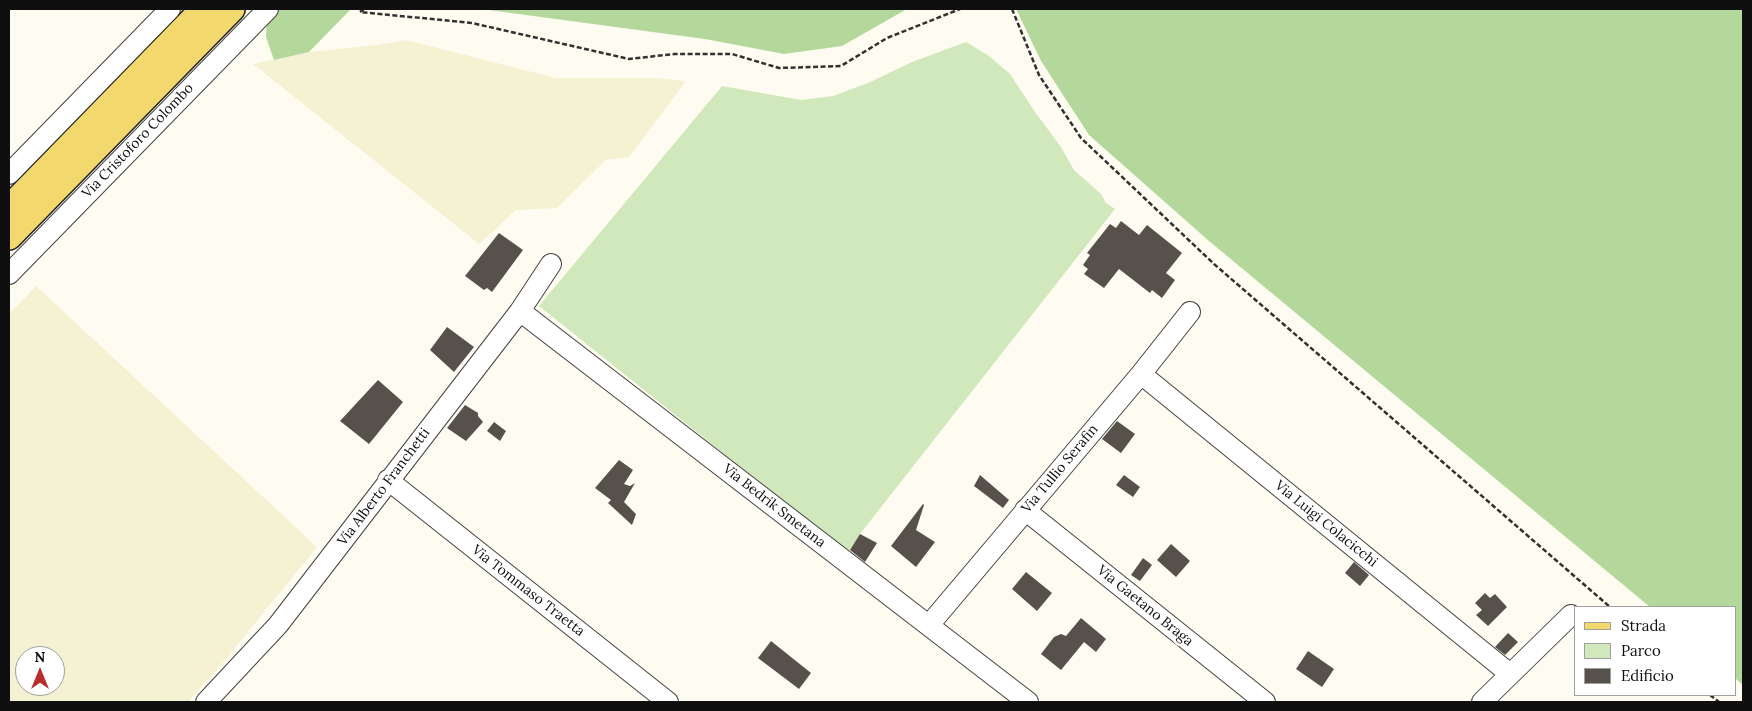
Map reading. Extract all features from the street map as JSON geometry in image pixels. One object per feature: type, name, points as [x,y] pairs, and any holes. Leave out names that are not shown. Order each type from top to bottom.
[{"type":"main road","points":[[9,208],[203,9]]},
{"type":"main road","name":"Via Cristoforo Colombo","points":[[9,237],[232,9]]},
{"type":"street","points":[[9,174],[170,9]]},
{"type":"street","name":"Via Cristoforo Colombo","points":[[9,274],[268,9]]},
{"type":"street","name":"Via Alberto Franchetti","points":[[206,702],[278,625],[520,311],[551,264]]},
{"type":"street","name":"Via Bedrik Smetana","points":[[520,311],[1028,702]]},
{"type":"street","name":"Via Tullio Serafin","points":[[929,625],[1141,374],[1190,312]]},
{"type":"street","name":"Via Luigi Colacicchi","points":[[1141,374],[1510,674]]},
{"type":"street","name":"Via Tommaso Traetta","points":[[388,480],[668,702]]},
{"type":"street","name":"Via Gaetano Braga","points":[[1025,510],[1265,702]]},
{"type":"street","points":[[1482,702],[1571,615]]},
{"type":"path","points":[[364,9],[360,12],[472,23],[629,59],[674,54],[732,54],[779,68],[840,66],[888,38],[960,9]]},
{"type":"path","points":[[1012,9],[1039,75],[1081,138],[1214,264],[1609,606]]},
{"type":"shaded area","points":[[406,40],[556,78],[654,78],[686,81],[629,157],[606,160],[557,208],[516,210],[479,244],[253,64],[309,52]]},
{"type":"shaded area","points":[[36,286],[317,547],[222,664],[188,702],[9,702],[9,314]]},
{"type":"green space","points":[[276,9],[351,9],[309,52],[274,60],[266,37],[267,18]]},
{"type":"green space","points":[[481,9],[907,9],[842,46],[784,54],[705,39]]},
{"type":"green space","points":[[1016,9],[1743,9],[1743,685],[1737,680],[1737,606],[1649,606],[1209,241],[1089,135],[1041,61]]},
{"type":"green space","points":[[966,42],[989,56],[1010,74],[1061,147],[1074,170],[1101,194],[1106,203],[1115,209],[860,534],[848,553],[539,306],[722,86],[801,100],[833,96],[868,83],[912,62]]},
{"type":"building","points":[[1121,221],[1139,235],[1147,225],[1182,253],[1166,273],[1175,280],[1162,298],[1152,290],[1150,293],[1119,269],[1104,288],[1084,274],[1088,269],[1083,265],[1090,255],[1087,253],[1110,224],[1116,228]]},
{"type":"building","points":[[499,233],[523,250],[492,292],[487,288],[484,290],[465,276]]},
{"type":"building","points":[[447,327],[474,347],[454,372],[430,350]]},
{"type":"building","points":[[378,380],[403,402],[369,444],[340,421]]},
{"type":"building","points":[[465,405],[478,413],[483,422],[466,441],[447,428]]},
{"type":"building","points":[[1117,421],[1135,434],[1121,453],[1102,439]]},
{"type":"building","points":[[494,422],[506,431],[500,441],[487,431]]},
{"type":"building","points":[[619,460],[633,470],[624,484],[630,486],[635,483],[624,502],[636,514],[632,525],[608,503],[611,500],[595,488]]},
{"type":"building","points":[[980,475],[1009,500],[1003,508],[974,486]]},
{"type":"building","points":[[1124,475],[1140,487],[1133,497],[1116,485]]},
{"type":"building","points":[[923,504],[916,530],[935,542],[916,567],[891,546]]},
{"type":"building","points":[[860,534],[877,543],[865,562],[850,550]]},
{"type":"building","points":[[1171,544],[1190,561],[1176,577],[1157,560]]},
{"type":"building","points":[[1143,558],[1152,565],[1140,581],[1131,575]]},
{"type":"building","points":[[1354,562],[1369,575],[1360,586],[1345,573]]},
{"type":"building","points":[[1026,572],[1052,593],[1037,611],[1012,589]]},
{"type":"building","points":[[1485,593],[1490,598],[1495,594],[1507,607],[1488,626],[1476,615],[1482,610],[1475,603]]},
{"type":"building","points":[[1081,618],[1106,639],[1096,652],[1084,642],[1061,670],[1041,654],[1054,637],[1061,634],[1066,636]]},
{"type":"building","points":[[1508,633],[1518,642],[1505,655],[1495,647]]},
{"type":"building","points":[[771,641],[811,673],[799,689],[758,658]]},
{"type":"building","points":[[1308,651],[1334,669],[1322,687],[1296,669]]}]
